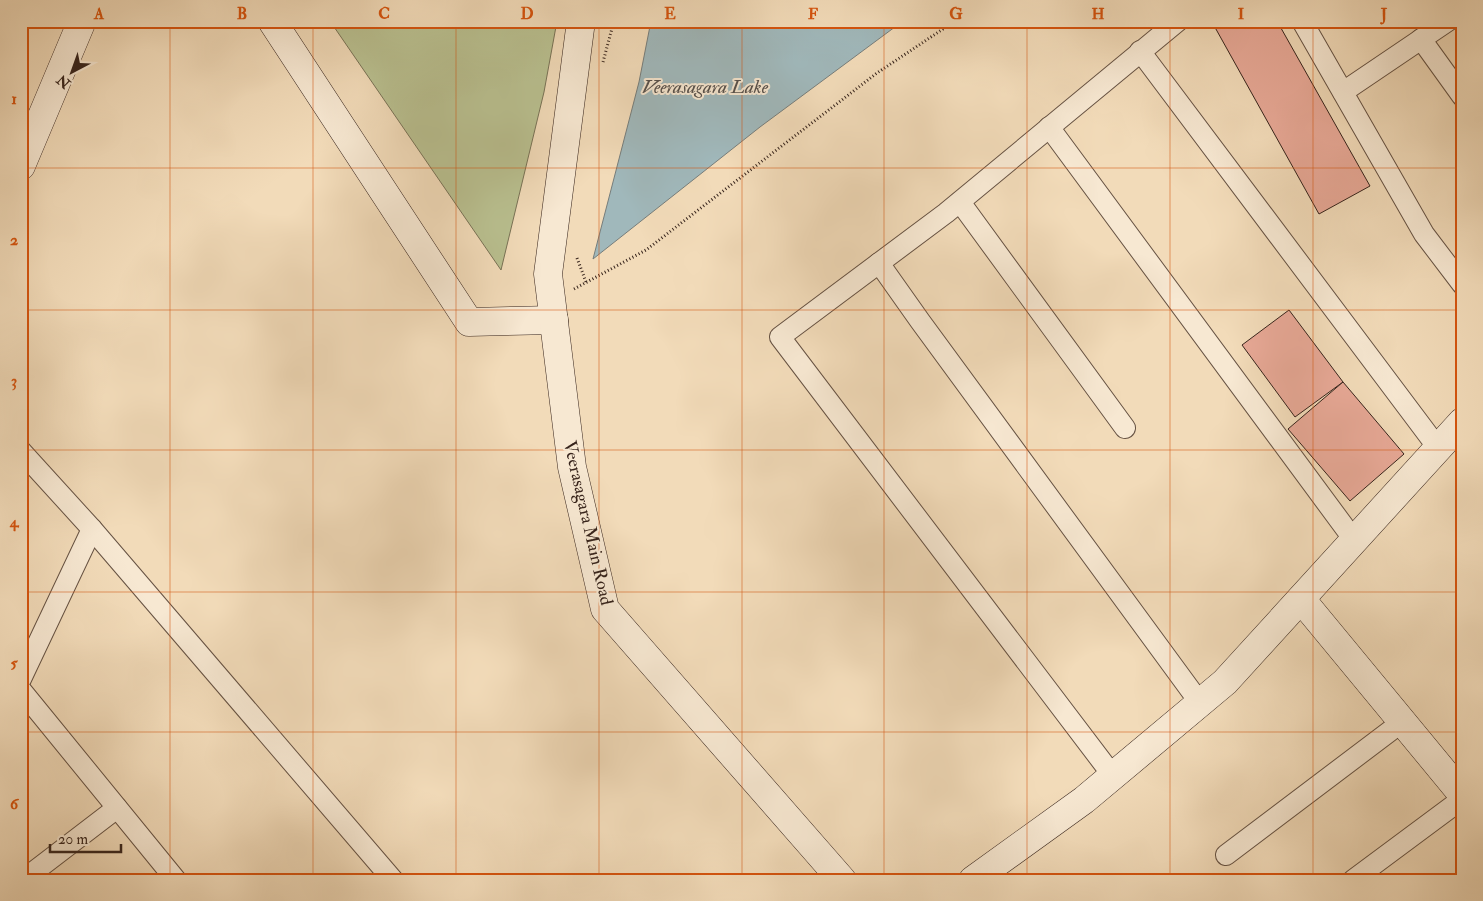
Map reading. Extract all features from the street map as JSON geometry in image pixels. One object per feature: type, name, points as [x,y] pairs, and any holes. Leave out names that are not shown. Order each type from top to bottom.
[{"type":"street","points":[[272,21],[469,322],[553,313]]},
{"type":"street","name":"Veerasagara Main Road","points":[[581,21],[548,274],[572,467],[606,609],[842,880]]},
{"type":"street","points":[[1113,776],[780,337],[960,202],[1178,21]]},
{"type":"street","points":[[1302,21],[1424,234],[1462,284]]},
{"type":"street","points":[[1343,92],[1448,21]]},
{"type":"street","points":[[21,166],[75,25]]},
{"type":"street","points":[[1421,39],[1462,96]]},
{"type":"street","points":[[1140,52],[1438,448]]},
{"type":"street","points":[[1049,127],[1354,540]]},
{"type":"street","points":[[960,202],[1125,428]]},
{"type":"street","points":[[879,263],[1200,703]]},
{"type":"street","points":[[973,880],[1084,800],[1225,682],[1462,422]]},
{"type":"street","points":[[21,450],[92,529],[394,880]]},
{"type":"street","points":[[21,678],[92,529]]},
{"type":"street","points":[[1301,598],[1462,794]]},
{"type":"street","points":[[21,690],[176,880]]},
{"type":"street","points":[[1226,855],[1402,722]]},
{"type":"street","points":[[1353,880],[1462,799]]},
{"type":"street","points":[[23,880],[117,808]]},
{"type":"path","points":[[553,313],[572,290],[646,250],[877,73],[955,21]]},
{"type":"green space","points":[[330,21],[557,21],[544,92],[501,270]]},
{"type":"water","name":"Veerasagara Lake","points":[[651,21],[903,21],[760,127],[593,259],[639,82]]},
{"type":"building","points":[[1213,21],[1277,21],[1370,186],[1319,214]]},
{"type":"building","points":[[1289,310],[1343,382],[1295,417],[1242,345]]},
{"type":"building","points":[[1343,382],[1404,454],[1350,501],[1288,429]]}]
